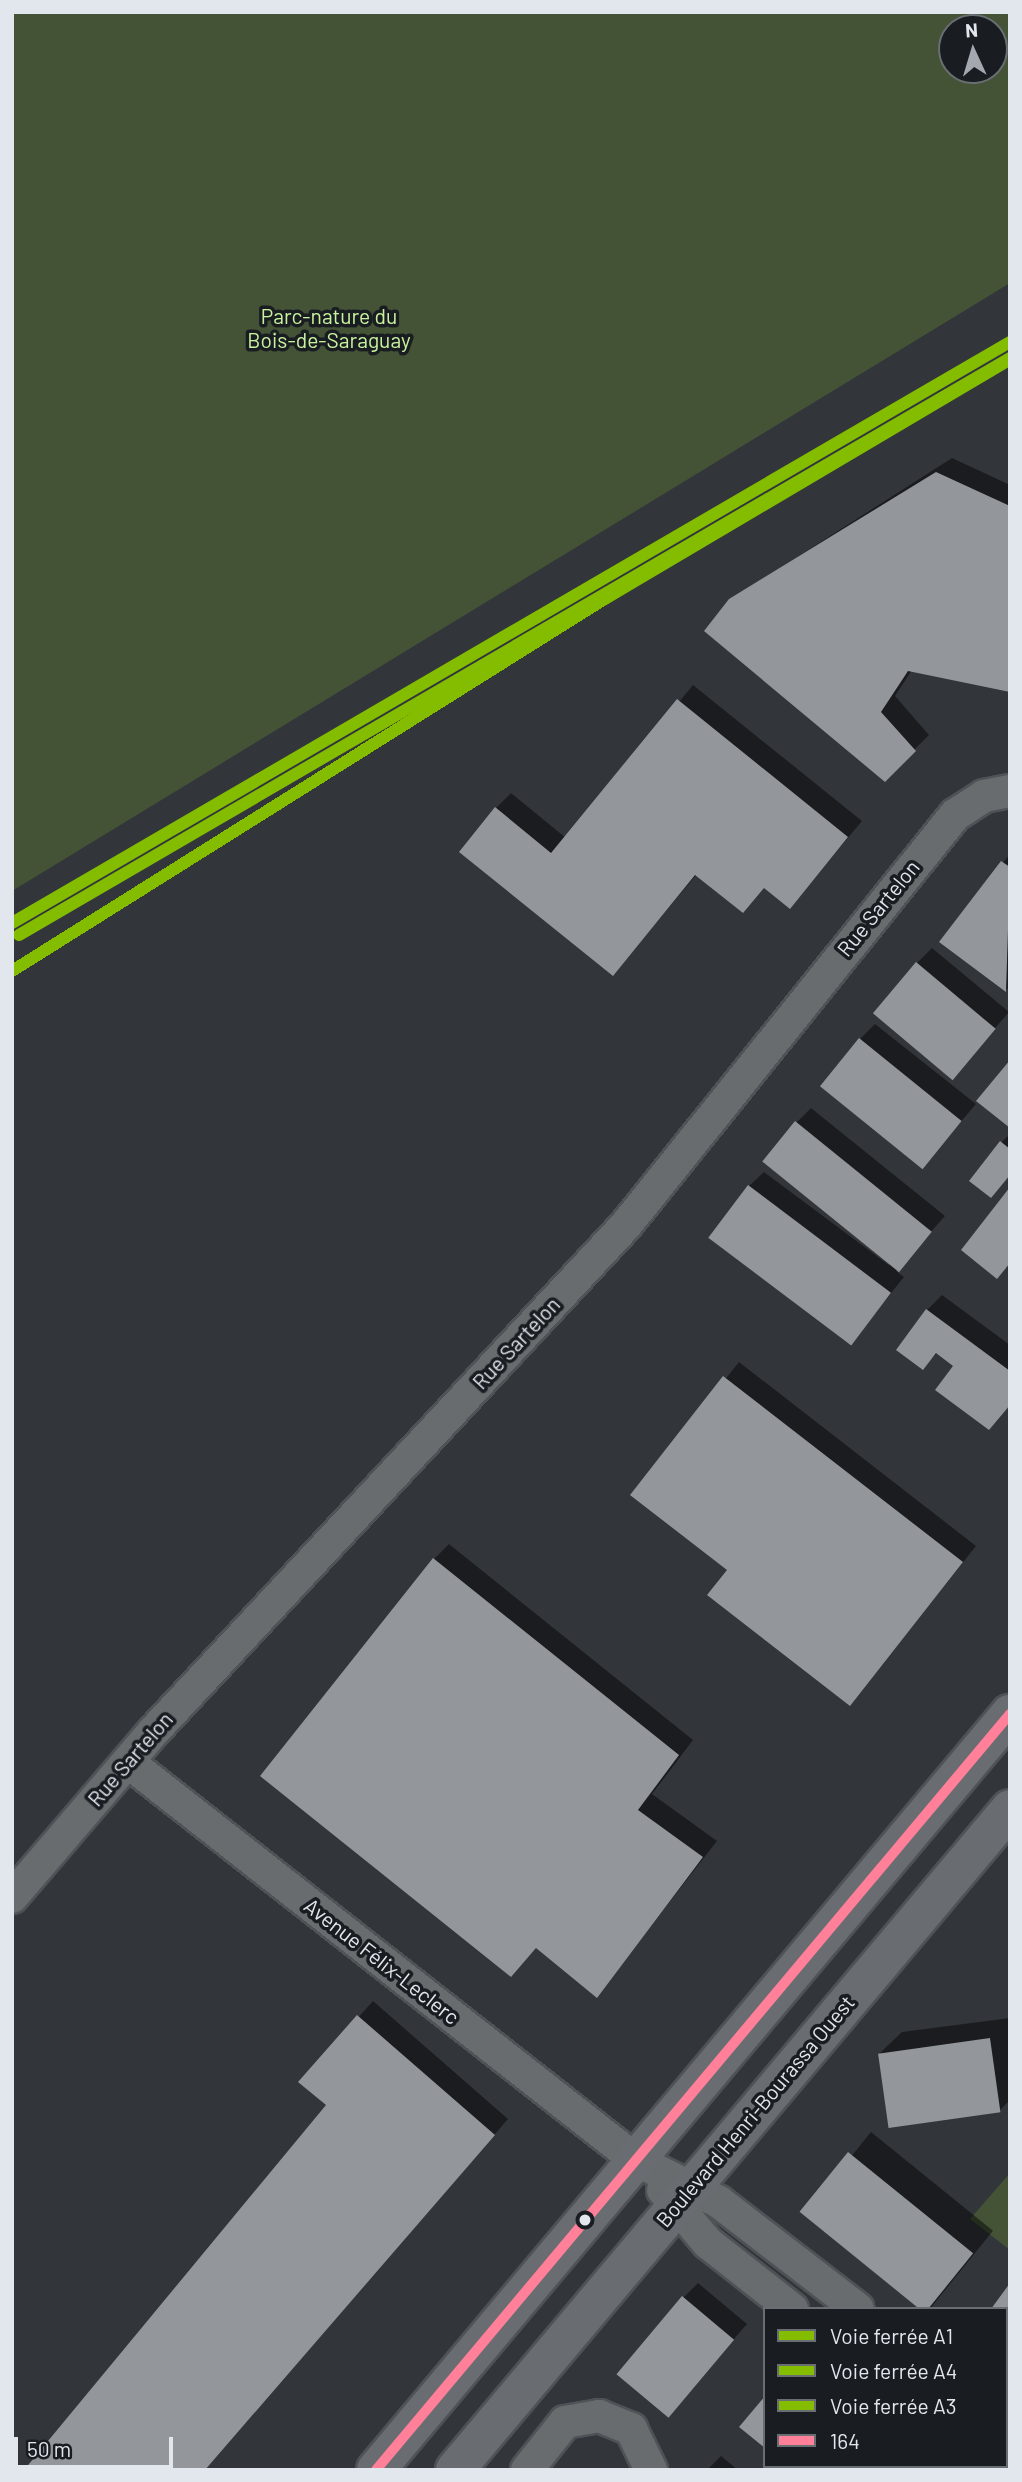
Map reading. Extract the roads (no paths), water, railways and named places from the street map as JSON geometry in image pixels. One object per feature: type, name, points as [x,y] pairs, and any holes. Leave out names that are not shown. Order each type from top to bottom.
[{"type":"main road","points":[[376,2470],[1010,1714]]},
{"type":"main road","name":"Boulevard Henri-Bourassa Ouest","points":[[455,2470],[1010,1809]]},
{"type":"street","name":"Rue Sartelon","points":[[12,1897],[128,1762],[626,1225],[950,820],[974,801],[1010,791]]},
{"type":"street","name":"Avenue Félix-Leclerc","points":[[128,1762],[684,2197],[748,2222],[855,2307]]},
{"type":"street","name":"Avenue Félix-Leclerc","points":[[684,2197],[708,2243],[789,2307]]},
{"type":"street","points":[[502,2415],[533,2458],[565,2422],[599,2416],[631,2429],[651,2470]]},
{"type":"rail line","name":"A4","points":[[12,923],[1010,342]]},
{"type":"rail line","name":"A3","points":[[19,935],[1010,358]]},
{"type":"rail line","name":"A1","points":[[12,971],[603,600],[1010,359]]},
{"type":"park label","name":"Parc-nature du Bois-de-Saraguay","points":[[329,328]]}]
